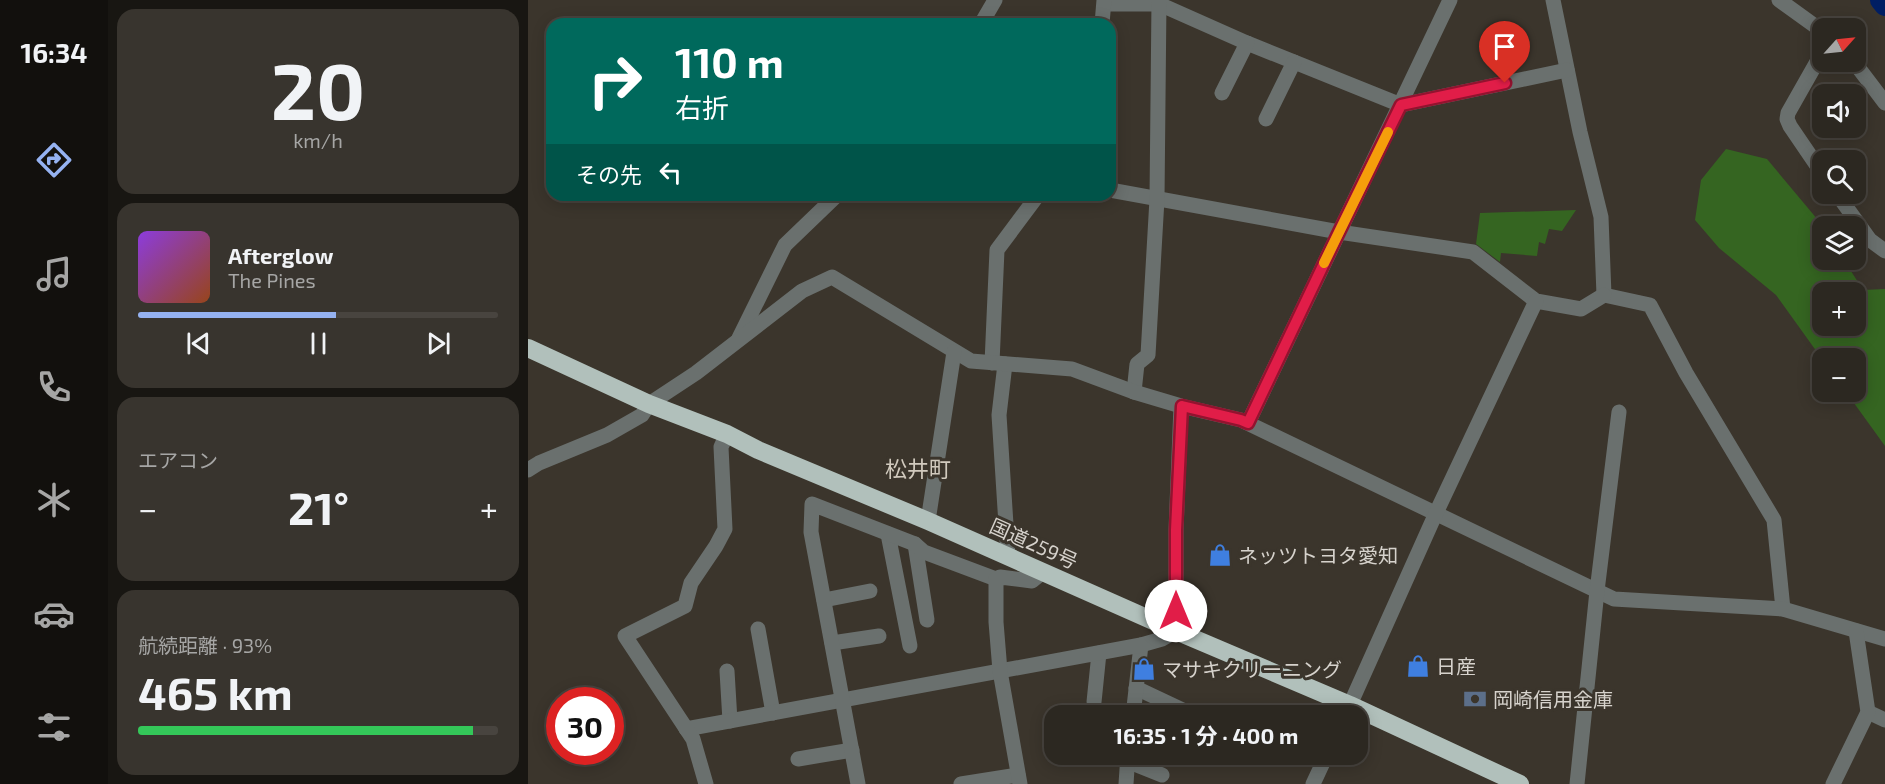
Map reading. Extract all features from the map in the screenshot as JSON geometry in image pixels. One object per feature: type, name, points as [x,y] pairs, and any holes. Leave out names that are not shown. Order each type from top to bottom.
[{"type":"highway","name":"国道259号","points":[[528,348],[649,404],[727,434],[758,450],[1008,556],[1336,705]]},
{"type":"highway","name":"国道259号","points":[[1368,719],[1520,784]]},
{"type":"street","points":[[984,18],[995,0]]},
{"type":"street","points":[[1248,423],[1450,0]]},
{"type":"street","points":[[1553,0],[1580,132],[1602,217],[1605,295]]},
{"type":"street","points":[[1779,0],[1812,24]]},
{"type":"street","points":[[1103,18],[1104,2],[1159,2],[1246,43],[1401,105],[1567,70]]},
{"type":"street","points":[[1134,392],[1137,364],[1148,355],[1156,199],[1159,2]]},
{"type":"street","points":[[1222,93],[1246,43]]},
{"type":"street","points":[[1266,119],[1294,62]]},
{"type":"street","points":[[1812,71],[1788,113],[1787,119],[1812,158]]},
{"type":"street","points":[[1862,72],[1885,103]]},
{"type":"street","points":[[1116,191],[1339,232],[1473,252],[1536,301],[1581,309],[1605,295],[1650,304],[1686,373],[1774,520],[1783,609]]},
{"type":"street","points":[[738,341],[785,245],[831,201]]},
{"type":"street","points":[[1008,556],[999,415],[997,250],[1034,201]]},
{"type":"street","points":[[1844,204],[1870,240],[1885,251]]},
{"type":"street","points":[[528,470],[607,435],[642,415],[649,404],[738,341],[802,291],[832,277],[971,361],[1072,369],[1134,392],[1241,420],[1614,599],[1783,609],[1885,639]]},
{"type":"street","points":[[1349,705],[1436,513],[1536,301]]},
{"type":"street","points":[[928,521],[954,352]]},
{"type":"street","points":[[686,729],[1141,645],[1162,639],[1176,631],[1176,530],[1182,406]]},
{"type":"street","points":[[1577,784],[1619,412]]},
{"type":"street","points":[[706,784],[693,739],[625,636],[685,606],[691,583],[723,535],[725,516],[721,447],[727,434]]},
{"type":"street","points":[[858,784],[811,532],[812,504],[915,544],[924,552],[996,579],[1000,577],[1032,582],[1043,572]]},
{"type":"street","points":[[888,534],[910,646]]},
{"type":"street","points":[[915,544],[927,620]]},
{"type":"street","points":[[961,784],[1019,779],[1000,671],[996,622],[996,579]]},
{"type":"street","points":[[824,600],[870,591]]},
{"type":"street","points":[[758,629],[773,713]]},
{"type":"street","points":[[1833,784],[1868,712],[1856,632]]},
{"type":"street","points":[[831,643],[879,636]]},
{"type":"street","points":[[1134,705],[1141,645]]},
{"type":"street","points":[[1094,702],[1099,653]]},
{"type":"street","points":[[728,671],[730,721]]},
{"type":"street","points":[[1136,688],[1172,705]]},
{"type":"street","points":[[1868,712],[1885,720]]},
{"type":"street","points":[[798,759],[852,750]]},
{"type":"street","points":[[1126,784],[1127,765]]},
{"type":"street","points":[[1142,765],[1162,775]]},
{"type":"street","points":[[1313,784],[1322,765]]},
{"type":"green space","points":[[1726,149],[1767,159],[1815,216],[1812,216],[1812,270],[1850,270],[1858,282],[1812,282],[1812,336],[1866,336],[1866,290],[1885,289],[1885,446],[1853,402],[1866,402],[1866,348],[1814,348],[1776,295],[1719,248],[1695,220],[1701,180]]},
{"type":"green space","points":[[1576,210],[1562,231],[1549,229],[1545,244],[1539,242],[1537,256],[1501,253],[1500,262],[1476,244],[1480,213]]},
{"type":"waterway","points":[[1881,0],[1885,5]]},
{"type":"slow traffic","points":[[1324,263],[1388,132]]},
{"type":"place","name":"ネッツトヨタ愛知","points":[[1220,555]]},
{"type":"place","name":"日産","points":[[1418,666]]},
{"type":"place","name":"マサキクリーニング","points":[[1144,669]]},
{"type":"place","name":"岡崎信用金庫","points":[[1475,699]]},
{"type":"district","name":"松井町","points":[[918,468]]},
{"type":"route","points":[[1176,611],[1176,530],[1182,406],[1248,423],[1401,105],[1505,83]]}]
